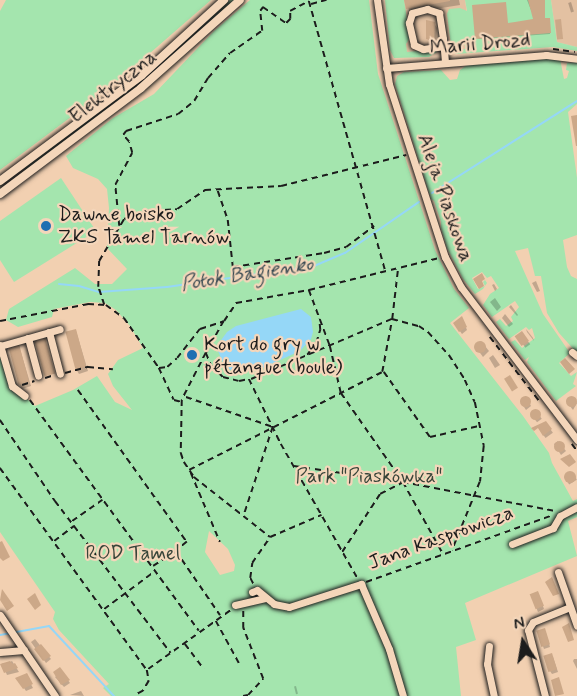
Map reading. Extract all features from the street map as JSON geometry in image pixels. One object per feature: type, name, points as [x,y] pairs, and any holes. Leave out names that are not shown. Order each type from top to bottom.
[{"type":"main road","name":"Elektryczna","points":[[0,181],[142,75],[224,0]]},
{"type":"main road","name":"Elektryczna","points":[[0,194],[141,88],[240,0]]},
{"type":"street","name":"Aleja Piaskowa","points":[[376,0],[386,68],[444,260],[461,287],[574,441]]},
{"type":"street","points":[[444,46],[423,49],[414,45],[410,23],[412,13],[427,9],[439,13],[444,46],[445,63]]},
{"type":"street","name":"Marii Drozd","points":[[386,68],[546,55],[577,59]]},
{"type":"street","points":[[25,396],[12,386],[0,345],[60,329]]},
{"type":"street","points":[[49,332],[60,374]]},
{"type":"street","points":[[28,338],[38,376]]},
{"type":"street","points":[[512,544],[553,528],[564,512],[577,507]]},
{"type":"street","points":[[558,572],[577,626]]},
{"type":"street","points":[[254,591],[281,607],[297,606],[361,584]]},
{"type":"street","name":"Jana Kasprowicza","points":[[361,584],[389,649],[403,696]]},
{"type":"street","points":[[234,607],[266,599]]},
{"type":"street","points":[[545,696],[528,630],[533,622],[570,608]]},
{"type":"street","points":[[0,615],[55,696]]},
{"type":"street","points":[[489,646],[487,664],[494,696]]},
{"type":"street","points":[[0,652],[24,650]]},
{"type":"path","points":[[119,226],[115,185],[132,153],[129,142],[123,135],[126,131],[178,114],[194,101],[208,78],[230,53],[262,32],[260,11],[263,7],[286,23],[290,19],[290,11],[309,0],[385,270]]},
{"type":"path","points":[[310,4],[326,0]]},
{"type":"path","points":[[544,49],[577,52]]},
{"type":"path","points":[[104,305],[98,287],[99,261],[119,226],[124,219],[130,216],[144,211],[177,209],[205,190],[281,186],[407,155]]},
{"type":"path","points":[[218,190],[228,220],[233,267],[324,253],[346,247],[374,226]]},
{"type":"path","points":[[220,542],[181,453],[182,402],[206,353],[236,303],[309,290],[398,267],[444,260],[439,252]]},
{"type":"path","points":[[398,267],[392,318],[382,370],[430,437],[480,426]]},
{"type":"path","points":[[309,290],[330,346],[341,393],[403,482],[443,555]]},
{"type":"path","points":[[0,321],[88,304],[104,305],[124,318],[159,368],[174,400],[182,402]]},
{"type":"path","points":[[306,356],[316,343],[320,330],[319,316]]},
{"type":"path","points":[[206,353],[211,365],[223,376],[239,381],[306,356],[392,318],[419,326],[428,332],[449,356],[475,402],[480,426],[484,463],[475,496],[452,552]]},
{"type":"path","points":[[159,368],[167,367],[177,358],[200,329],[224,321]]},
{"type":"path","points":[[488,335],[543,407]]},
{"type":"path","points":[[16,386],[88,367],[113,369]]},
{"type":"path","points":[[190,471],[382,370]]},
{"type":"path","points":[[249,379],[294,466],[361,584]]},
{"type":"path","points":[[78,390],[187,542],[152,567]]},
{"type":"path","points":[[25,396],[199,632]]},
{"type":"path","points":[[185,397],[273,427]]},
{"type":"path","points":[[0,420],[71,522],[171,653]]},
{"type":"path","points":[[244,516],[273,427]]},
{"type":"path","points":[[574,441],[577,451]]},
{"type":"path","points":[[294,466],[403,482],[564,512]]},
{"type":"path","points":[[0,468],[147,670],[150,678],[143,691],[134,696]]},
{"type":"path","points":[[325,470],[332,481]]},
{"type":"path","points":[[190,471],[270,537]]},
{"type":"path","points":[[342,552],[380,494],[403,482]]},
{"type":"path","points":[[71,522],[103,499]]},
{"type":"path","name":"Jana Kasprowicza","points":[[361,584],[564,512]]},
{"type":"path","points":[[254,591],[250,578],[252,563],[270,537],[321,515]]},
{"type":"path","points":[[53,542],[74,526]]},
{"type":"path","points":[[176,551],[221,616]]},
{"type":"path","points":[[103,610],[155,571]]},
{"type":"path","points":[[243,696],[248,695],[263,679],[241,621],[245,605]]},
{"type":"path","points":[[147,670],[234,607]]},
{"type":"path","points":[[215,620],[239,663]]},
{"type":"path","points":[[184,643],[204,669]]},
{"type":"shaded area","points":[[400,0],[465,0],[472,49],[407,54]]},
{"type":"shaded area","points":[[551,0],[577,0],[577,47],[557,42]]},
{"type":"green space","points":[[6,0],[211,0],[111,87],[0,170],[0,11]]},
{"type":"green space","points":[[230,0],[235,0],[152,75],[26,171],[24,168],[172,53]]},
{"type":"green space","name":"Park \"Piaskówka\"","points":[[250,0],[369,0],[378,74],[435,250],[454,289],[469,308],[450,323],[523,416],[549,453],[573,501],[577,499],[577,517],[568,521],[577,556],[465,603],[476,640],[456,647],[461,696],[111,696],[103,688],[109,684],[59,630],[53,619],[55,612],[0,532],[0,343],[12,386],[35,406],[73,390],[97,376],[115,402],[132,410],[113,386],[108,374],[118,360],[143,348],[130,326],[116,310],[105,303],[90,302],[54,309],[52,317],[18,327],[6,320],[9,309],[75,268],[95,284],[112,284],[127,269],[107,248],[109,208],[107,189],[98,179],[73,168],[66,156],[113,118],[154,94],[214,31]],"holes":[[[209,531],[228,549],[235,565],[234,571],[220,575],[205,552]]]},
{"type":"green space","points":[[385,0],[404,0],[410,38],[406,44],[407,52],[435,49],[437,52],[429,57],[394,58],[390,50]]},
{"type":"green space","points":[[465,0],[551,0],[557,42],[577,47],[577,51],[553,47],[456,54],[451,50],[465,49],[465,45],[451,46],[447,14],[449,9],[460,8],[467,11]]},
{"type":"green space","points":[[530,59],[560,59],[564,79],[567,78],[569,71],[566,70],[567,63],[577,62],[577,104],[568,112],[577,178],[577,235],[563,240],[567,267],[571,276],[577,279],[577,353],[559,333],[547,313],[541,276],[535,276],[528,248],[515,251],[543,314],[570,353],[559,363],[571,376],[577,372],[573,384],[576,386],[556,401],[527,362],[529,357],[525,360],[511,342],[515,340],[522,348],[535,338],[532,328],[529,330],[526,327],[509,339],[496,322],[500,319],[506,326],[513,321],[511,317],[519,307],[515,301],[492,317],[483,305],[490,294],[499,288],[491,276],[487,278],[482,272],[472,278],[478,289],[485,286],[475,294],[463,279],[447,248],[441,222],[434,201],[431,199],[395,84],[397,76],[404,72],[441,70],[450,80],[457,79],[460,70],[467,65]]},
{"type":"green space","name":"Dawne boisko ZKS Tamel Tarnów","points":[[61,178],[96,231],[14,282],[0,260],[0,221]]},
{"type":"water","points":[[301,309],[311,317],[313,332],[311,339],[300,351],[256,371],[232,371],[224,365],[218,351],[219,343],[227,332],[236,326]]},
{"type":"building","points":[[404,0],[450,0],[450,1],[406,9]]},
{"type":"building","points":[[528,0],[545,0],[545,18],[550,18],[551,33],[475,39],[472,5],[506,2],[508,23],[533,19]]},
{"type":"building","points":[[561,19],[563,39],[557,40],[555,20]]},
{"type":"building","points":[[426,20],[435,22],[434,41],[426,39]]},
{"type":"building","points":[[577,115],[577,146],[576,146],[571,116]]},
{"type":"building","points":[[482,273],[485,279],[482,281],[484,286],[479,289],[473,279]]},
{"type":"building","points":[[462,316],[467,327],[459,332],[453,323]]},
{"type":"building","points":[[76,329],[86,367],[75,370],[65,332]]},
{"type":"building","points":[[522,331],[529,341],[522,346],[515,336]]},
{"type":"building","points":[[45,338],[55,374],[45,377],[34,341]]},
{"type":"building","points":[[482,341],[485,342],[485,352],[478,353],[475,352],[474,345],[475,342]]},
{"type":"building","points":[[19,344],[29,382],[18,385],[8,347]]},
{"type":"building","points":[[565,358],[575,369],[569,374],[560,362]]},
{"type":"building","points":[[510,375],[518,388],[512,391],[504,379]]},
{"type":"building","points":[[525,395],[531,401],[525,407],[519,401]]},
{"type":"building","points":[[571,395],[577,401],[571,407],[565,401]]},
{"type":"building","points":[[535,408],[541,414],[535,420],[529,414]]},
{"type":"building","points":[[546,421],[552,429],[543,436],[538,428],[534,431],[531,428]]},
{"type":"building","points":[[559,440],[565,446],[559,452],[553,446]]},
{"type":"building","points":[[570,454],[576,462],[569,467],[560,459]]},
{"type":"building","points":[[572,471],[576,477],[572,483],[568,483],[564,475]]},
{"type":"building","points":[[2,541],[10,557],[3,561],[0,558],[0,542]]},
{"type":"building","points":[[552,577],[559,594],[553,596],[545,582]]},
{"type":"building","points":[[2,589],[14,606],[7,611],[0,600]]},
{"type":"building","points":[[538,591],[544,606],[536,609],[530,594]]},
{"type":"building","points":[[35,593],[41,605],[35,610],[27,599]]},
{"type":"building","points":[[569,623],[574,640],[568,642],[562,627]]},
{"type":"building","points":[[545,628],[550,644],[541,647],[536,631]]},
{"type":"building","points":[[41,644],[51,656],[43,661],[34,649]]},
{"type":"building","points":[[552,653],[557,669],[548,672],[543,656]]},
{"type":"building","points":[[10,661],[18,668],[4,673],[0,664]]},
{"type":"building","points":[[60,667],[70,680],[61,685],[53,672]]},
{"type":"building","points":[[27,673],[33,684],[23,689],[15,678]]},
{"type":"building","points":[[559,677],[564,694],[555,696],[551,680]]},
{"type":"waterway","name":"Potok Bagienko","points":[[432,193],[577,101]]},
{"type":"waterway","name":"Potok Bagienko","points":[[59,284],[79,286],[99,292],[167,287],[314,266],[345,253],[419,202]]},
{"type":"waterway","points":[[0,635],[49,626],[114,696]]},
{"type":"place","name":"Dawne boisko ZKS Tamel Tarnów","points":[[46,226]]},
{"type":"place","name":"Kort do gry w pétanque (boule)","points":[[192,355]]},
{"type":"park label","name":"ROD Tamel","points":[[133,553]]}]
